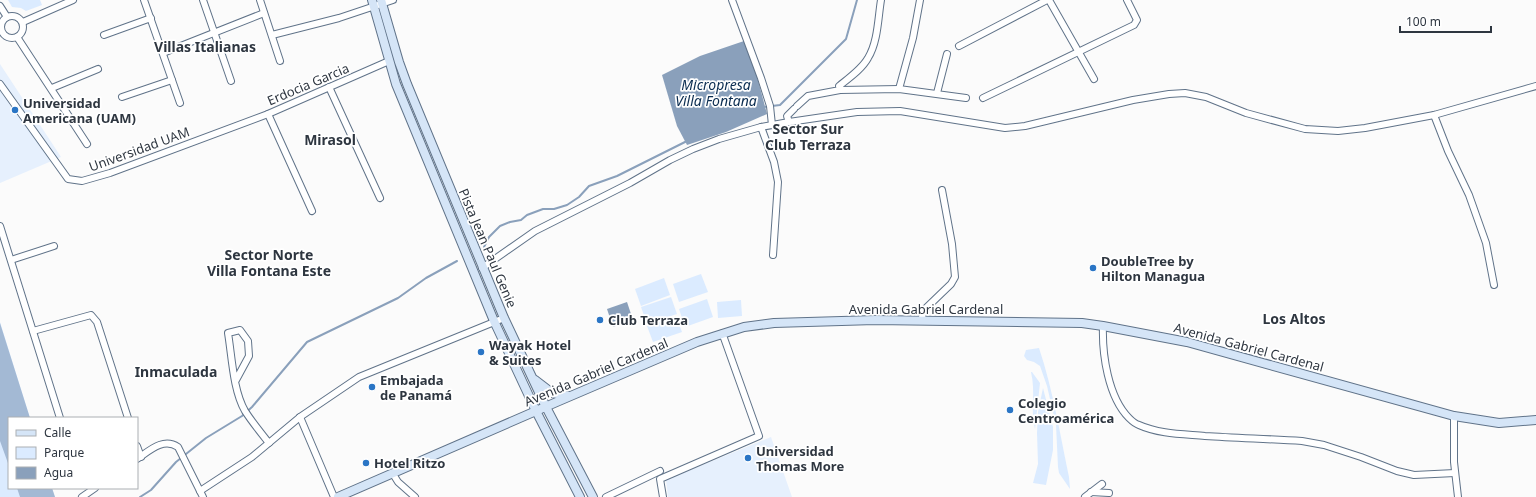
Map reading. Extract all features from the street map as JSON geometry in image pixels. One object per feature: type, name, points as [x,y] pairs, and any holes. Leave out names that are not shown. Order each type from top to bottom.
[{"type":"street","points":[[23,22],[73,0]]},
{"type":"street","points":[[144,0],[180,102]]},
{"type":"street","points":[[202,0],[231,82]]},
{"type":"street","points":[[260,0],[280,61]]},
{"type":"street","points":[[272,35],[377,3],[393,0]]},
{"type":"street","points":[[732,0],[770,106],[772,125]]},
{"type":"street","points":[[840,90],[839,86],[856,72],[869,57],[874,43],[880,0]]},
{"type":"street","points":[[899,89],[914,38],[920,0]]},
{"type":"street","points":[[959,46],[1048,0],[1080,52],[1094,79]]},
{"type":"street","points":[[984,98],[1134,25],[1137,20],[1136,16],[1127,0]]},
{"type":"street","name":"Pista Jean Paul Genie","points":[[377,3],[389,61],[396,84],[494,321],[536,411],[580,497]]},
{"type":"street","name":"Pista Jean Paul Genie","points":[[377,3],[399,62],[482,268],[546,407],[593,497]]},
{"type":"street","points":[[0,6],[7,17]]},
{"type":"street","points":[[163,53],[264,13]]},
{"type":"street","points":[[14,16],[23,22],[22,33],[18,37],[10,38],[4,34],[2,30],[2,23],[7,17],[14,16]]},
{"type":"street","points":[[104,35],[151,18]]},
{"type":"street","points":[[18,37],[87,144]]},
{"type":"street","points":[[937,93],[947,54]]},
{"type":"street","name":"Erdocia Garcia","points":[[235,125],[268,114],[389,61]]},
{"type":"street","points":[[52,88],[98,70]]},
{"type":"street","points":[[122,97],[172,80]]},
{"type":"street","name":"Universidad UAM","points":[[0,84],[68,179],[82,181],[110,173],[235,125]]},
{"type":"street","points":[[481,290],[480,275],[482,268],[535,231],[693,149],[719,139],[761,127],[857,112],[900,111],[1005,128],[1018,127],[1133,100],[1185,93],[1206,97],[1246,113],[1305,129],[1338,131],[1365,128],[1434,114],[1536,86]]},
{"type":"street","points":[[330,87],[380,198]]},
{"type":"street","points":[[789,122],[787,116],[808,96],[840,90],[899,89],[966,98]]},
{"type":"street","points":[[268,114],[312,211]]},
{"type":"street","points":[[1434,114],[1448,151],[1469,195],[1483,236],[1494,286]]},
{"type":"street","points":[[761,127],[774,162],[778,182],[773,255]]},
{"type":"street","points":[[921,321],[924,310],[952,284],[955,277],[952,244],[942,190]]},
{"type":"street","points":[[453,221],[463,237],[475,265],[478,268],[482,268]]},
{"type":"street","points":[[0,226],[60,417]]},
{"type":"street","points":[[11,260],[54,246]]},
{"type":"street","points":[[33,331],[91,315],[97,322],[128,417]]},
{"type":"street","points":[[200,491],[269,443],[300,417],[359,377],[504,318]]},
{"type":"street","name":"Avenida Gabriel Cardenal","points":[[338,497],[697,342],[744,327],[774,323],[875,320],[1082,323],[1187,342],[1454,416],[1499,423],[1536,420]]},
{"type":"street","points":[[1103,326],[1106,366],[1114,392],[1120,406],[1129,418],[1138,425],[1170,433],[1302,441],[1331,447],[1397,471],[1414,475],[1455,473]]},
{"type":"street","points":[[236,380],[248,356],[248,340],[240,330],[228,333],[238,393],[245,410],[269,443]]},
{"type":"street","points":[[663,497],[660,479],[759,436],[724,338],[721,334]]},
{"type":"street","points":[[532,376],[552,393],[570,396]]},
{"type":"street","points":[[1454,416],[1455,473],[1458,497]]},
{"type":"street","points":[[300,417],[334,497]]},
{"type":"street","points":[[139,458],[161,444],[172,443],[178,447],[203,497]]},
{"type":"street","points":[[606,497],[660,472]]},
{"type":"street","points":[[392,474],[398,482],[415,497]]},
{"type":"street","points":[[1085,497],[1102,484]]},
{"type":"street","points":[[83,496],[94,489]]},
{"type":"street","points":[[1091,492],[1109,493]]},
{"type":"shaded area","name":"Universidad Americana (UAM)","points":[[0,64],[61,157],[0,183]]},
{"type":"shaded area","points":[[0,323],[30,417],[8,417],[8,463],[0,441]]},
{"type":"shaded area","name":"Universidad Thomas More","points":[[771,437],[792,497],[668,497],[666,480]]},
{"type":"shaded area","points":[[17,489],[52,489],[55,497],[20,497]]},
{"type":"green space","points":[[8,0],[40,0],[42,5],[26,11],[21,8],[12,7]]},
{"type":"green space","points":[[701,274],[708,292],[679,302],[673,284]]},
{"type":"green space","points":[[664,278],[670,295],[641,306],[635,289]]},
{"type":"green space","points":[[671,297],[677,314],[647,324],[641,307]]},
{"type":"green space","points":[[707,299],[713,317],[685,327],[679,309]]},
{"type":"green space","points":[[741,300],[742,316],[718,318],[717,302]]},
{"type":"green space","points":[[676,316],[682,332],[653,342],[647,326]]},
{"type":"green space","points":[[0,322],[30,417],[8,417],[8,489],[52,489],[55,497],[0,497]]},
{"type":"green space","points":[[1039,348],[1056,412],[1070,489],[1059,473],[1056,425],[1047,386],[1040,366],[1027,360],[1024,356],[1026,350]]},
{"type":"green space","points":[[1031,372],[1040,383],[1035,429],[1033,415],[1033,387]]},
{"type":"green space","points":[[1043,388],[1053,427],[1053,450],[1046,485],[1033,483],[1038,464],[1038,412]]},
{"type":"water","name":"Micropresa Villa Fontana","points":[[744,41],[755,69],[767,114],[726,132],[687,145],[677,126],[662,75],[700,56]]},
{"type":"water","points":[[627,302],[633,320],[613,327],[607,309]]},
{"type":"waterway","points":[[764,107],[780,105],[846,39],[857,0]]},
{"type":"waterway","points":[[484,247],[489,237],[500,226],[521,220],[527,215],[543,209],[554,209],[567,205],[579,197],[589,186],[617,176],[687,141]]},
{"type":"waterway","points":[[140,497],[151,490],[176,462],[206,438],[242,416],[252,407],[307,342],[398,298],[426,278],[457,261]]},
{"type":"place","name":"Universidad Americana (UAM)","points":[[15,110]]},
{"type":"place","name":"DoubleTree by Hilton Managua","points":[[1093,268]]},
{"type":"place","name":"Club Terraza","points":[[600,320]]},
{"type":"place","name":"Wayak Hotel & Suites","points":[[481,352]]},
{"type":"place","name":"Embajada de Panamá","points":[[372,387]]},
{"type":"place","name":"Colegio Centroamérica","points":[[1010,410]]},
{"type":"place","name":"Universidad Thomas More","points":[[748,458]]},
{"type":"place","name":"Hotel Ritzo","points":[[366,463]]},
{"type":"district","name":"Villas Italianas","points":[[205,47]]},
{"type":"district","name":"Sector Sur Club Terraza","points":[[808,138]]},
{"type":"district","name":"Mirasol","points":[[330,140]]},
{"type":"district","name":"Sector Norte Villa Fontana Este","points":[[269,264]]},
{"type":"district","name":"Los Altos","points":[[1294,319]]},
{"type":"district","name":"Inmaculada","points":[[176,372]]}]
